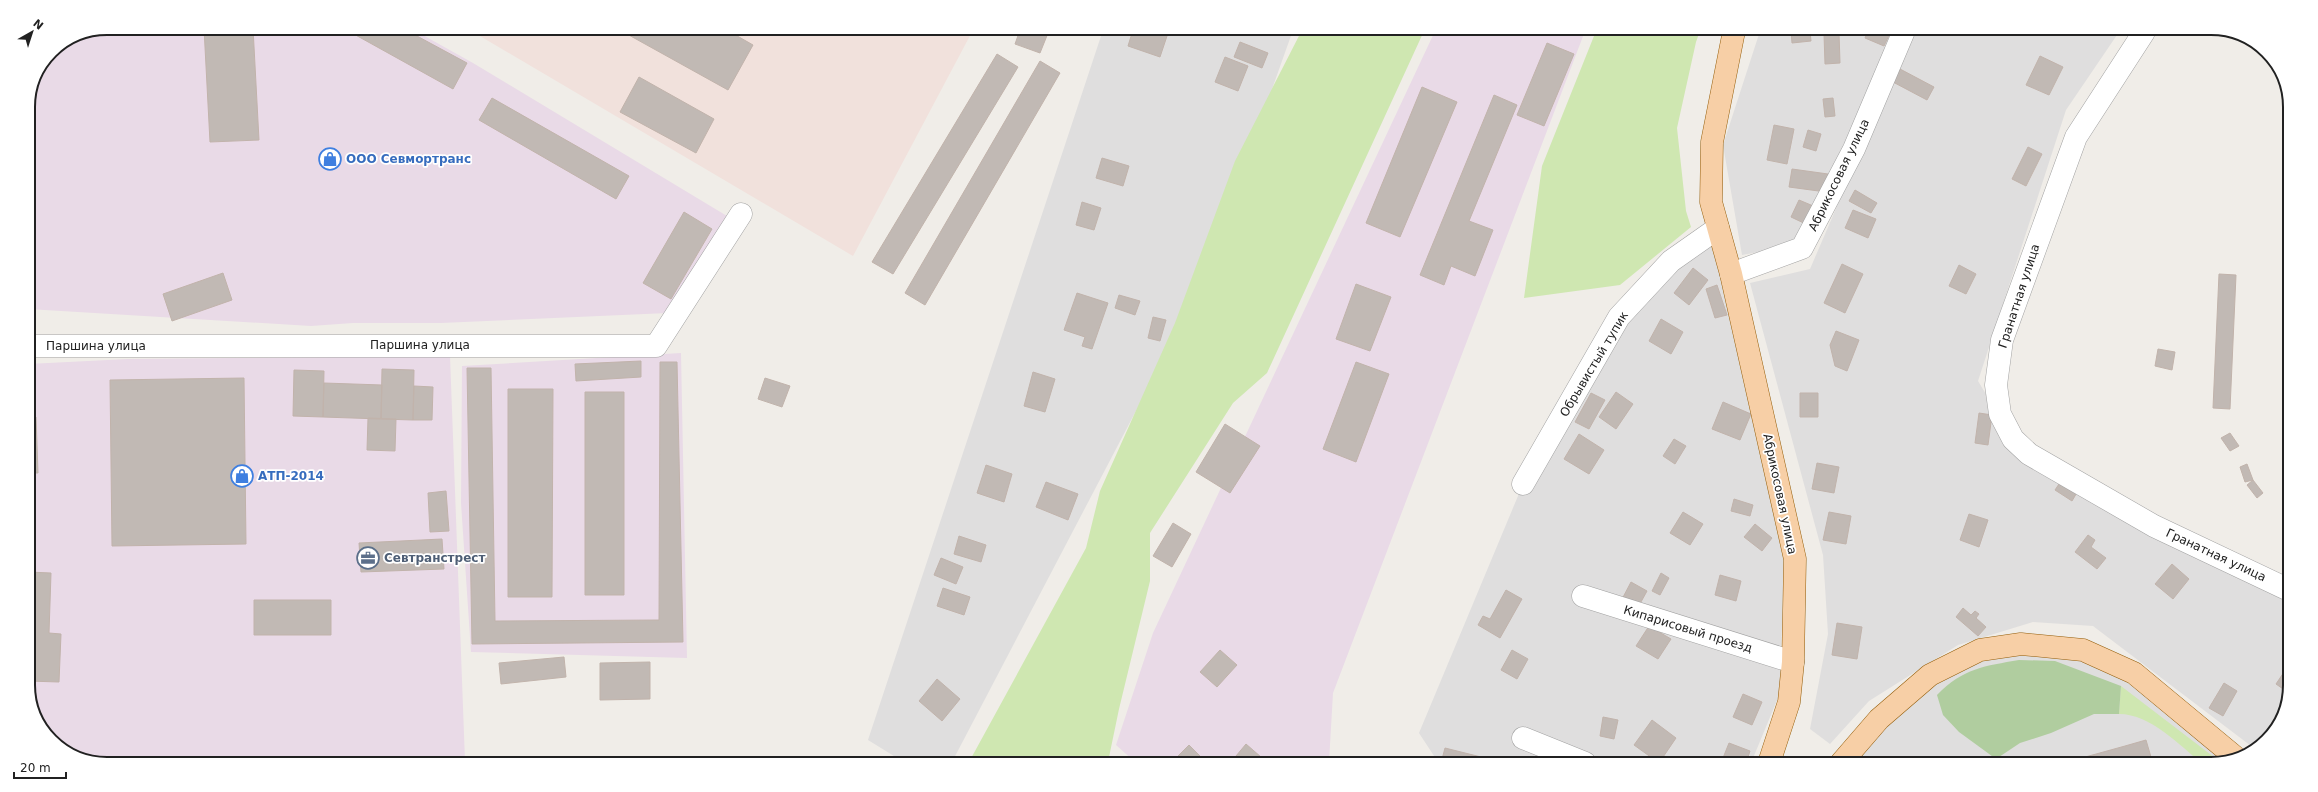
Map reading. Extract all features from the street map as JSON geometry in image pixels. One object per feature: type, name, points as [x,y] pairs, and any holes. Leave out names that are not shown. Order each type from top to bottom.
[{"type":"main road","name":"Абрикосовая улица","points":[[1733,35],[1712,142],[1711,202],[1731,274],[1795,560],[1793,662],[1789,702],[1771,757]]},
{"type":"main road","points":[[1846,757],[1879,719],[1930,675],[1980,650],[2020,644],[2083,650],[2134,673],[2232,754]]},
{"type":"street","name":"Абрикосовая улица","points":[[1731,274],[1802,248],[1854,149],[1903,35]]},
{"type":"street","name":"Гранатная улица","points":[[2142,35],[2076,137],[2002,340],[1996,385],[2000,414],[2013,439],[2029,454],[2154,526],[2283,586]]},
{"type":"street","name":"Паршина улица","points":[[35,346],[656,346],[741,214]]},
{"type":"street","name":"Обрывистый тупик","points":[[1523,484],[1619,317],[1671,261],[1718,228]]},
{"type":"street","name":"Кипарисовый проезд","points":[[1583,596],[1793,662]]},
{"type":"street","points":[[1523,738],[1570,757]]},
{"type":"shaded area","name":"ООО Севмортранс","points":[[102,35],[423,35],[473,63],[727,216],[668,313],[441,323],[353,323],[311,326],[35,309],[36,93],[40,80],[47,67],[56,56],[67,47],[80,40]]},
{"type":"shaded area","points":[[478,35],[970,35],[853,256]]},
{"type":"shaded area","points":[[1101,35],[1291,35],[1204,281],[955,757],[896,757],[868,740]]},
{"type":"shaded area","points":[[1433,35],[1583,35],[1333,693],[1329,757],[1129,757],[1116,745],[1153,633]]},
{"type":"shaded area","points":[[1759,35],[1898,35],[1799,245],[1742,255],[1723,145]]},
{"type":"shaded area","points":[[1911,35],[2117,35],[2066,110],[1978,381],[2013,439],[2283,591],[2282,699],[2278,712],[2262,736],[2250,745],[2093,626],[2033,622],[1958,645],[1869,701],[1830,744],[1810,729],[1828,634],[1823,555],[1750,283],[1810,269]]},
{"type":"shaded area","points":[[1714,226],[1784,555],[1780,693],[1753,757],[1435,757],[1419,733],[1523,484],[1616,317]]},
{"type":"shaded area","points":[[681,353],[687,658],[471,652],[461,503],[462,366]]},
{"type":"shaded area","name":"АТП-2014","points":[[450,356],[465,757],[107,757],[89,755],[75,750],[56,736],[50,729],[40,712],[35,690],[35,364],[128,359]]},
{"type":"shaded area","points":[[1980,650],[2083,650],[2231,754],[2211,757],[1846,757],[1879,719]]},
{"type":"green space","points":[[1299,35],[1422,35],[1267,373],[1233,403],[1150,533],[1150,581],[1109,757],[972,757],[1086,548],[1100,491],[1175,323],[1235,161]]},
{"type":"green space","points":[[1594,35],[1699,35],[1677,128],[1686,211],[1691,227],[1620,285],[1524,298],[1542,166]]},
{"type":"green space","points":[[2019,660],[2055,661],[2121,686],[2119,714],[2094,714],[2051,733],[2020,743],[1999,757],[1993,757],[1959,732],[1943,715],[1937,695],[1956,679],[1965,674],[1996,664]]},
{"type":"green space","points":[[2121,686],[2213,757],[2195,757],[2154,725],[2131,715],[2119,714]]},
{"type":"building","points":[[204,35],[253,35],[259,140],[210,142]]},
{"type":"building","points":[[356,35],[415,35],[467,63],[453,89]]},
{"type":"building","points":[[629,35],[736,35],[753,45],[728,90]]},
{"type":"building","points":[[1018,35],[1047,35],[1040,53],[1015,44]]},
{"type":"building","points":[[1131,35],[1167,35],[1160,57],[1128,46]]},
{"type":"building","points":[[1791,35],[1810,35],[1811,41],[1792,43]]},
{"type":"building","points":[[1824,35],[1839,35],[1840,63],[1825,64]]},
{"type":"building","points":[[1866,35],[1889,35],[1884,46],[1865,38]]},
{"type":"building","points":[[1240,42],[1268,53],[1262,68],[1234,57]]},
{"type":"building","points":[[1547,43],[1574,54],[1544,126],[1517,115]]},
{"type":"building","points":[[997,54],[1018,67],[893,274],[872,262]]},
{"type":"building","points":[[2040,56],[2063,67],[2049,95],[2026,85]]},
{"type":"building","points":[[1225,57],[1248,66],[1238,91],[1215,82]]},
{"type":"building","points":[[1040,61],[1060,73],[925,305],[905,293]]},
{"type":"building","points":[[1900,69],[1934,87],[1927,100],[1893,82]]},
{"type":"building","points":[[639,77],[714,119],[696,153],[620,112]]},
{"type":"building","points":[[1422,87],[1457,102],[1400,237],[1366,223]]},
{"type":"building","points":[[1494,95],[1517,105],[1469,221],[1493,230],[1475,276],[1451,266],[1444,285],[1420,275]]},
{"type":"building","points":[[492,98],[629,176],[616,199],[479,120]]},
{"type":"building","points":[[1833,98],[1835,116],[1825,117],[1823,99]]},
{"type":"building","points":[[1774,125],[1794,129],[1787,164],[1767,160]]},
{"type":"building","points":[[1808,130],[1821,134],[1816,151],[1803,147]]},
{"type":"building","points":[[2028,147],[2042,154],[2026,186],[2012,179]]},
{"type":"building","points":[[1102,158],[1129,166],[1123,186],[1096,178]]},
{"type":"building","points":[[1792,169],[1828,174],[1826,192],[1789,187]]},
{"type":"building","points":[[1855,190],[1877,203],[1871,213],[1849,201]]},
{"type":"building","points":[[1799,200],[1818,208],[1810,226],[1791,217]]},
{"type":"building","points":[[1082,202],[1101,208],[1094,230],[1076,225]]},
{"type":"building","points":[[1853,210],[1876,219],[1868,238],[1845,228]]},
{"type":"building","points":[[684,212],[712,229],[671,299],[643,283]]},
{"type":"building","points":[[1842,264],[1863,274],[1845,313],[1824,303]]},
{"type":"building","points":[[1959,265],[1976,274],[1966,294],[1949,286]]},
{"type":"building","points":[[1693,268],[1708,280],[1689,305],[1674,293]]},
{"type":"building","points":[[223,273],[232,300],[172,321],[163,294]]},
{"type":"building","points":[[2219,274],[2236,275],[2230,409],[2213,408]]},
{"type":"building","points":[[1356,284],[1391,297],[1370,351],[1336,339]]},
{"type":"building","points":[[1717,285],[1727,315],[1715,318],[1706,289]]},
{"type":"building","points":[[1077,293],[1108,303],[1092,349],[1082,346],[1085,337],[1064,330]]},
{"type":"building","points":[[1119,295],[1140,301],[1135,315],[1115,308]]},
{"type":"building","points":[[1153,317],[1166,320],[1160,341],[1148,338]]},
{"type":"building","points":[[1661,319],[1683,332],[1671,354],[1649,341]]},
{"type":"building","points":[[1836,331],[1859,340],[1847,371],[1835,366],[1830,345]]},
{"type":"building","points":[[2158,349],[2175,352],[2172,370],[2155,366]]},
{"type":"building","points":[[641,361],[641,377],[576,381],[575,364]]},
{"type":"building","points":[[660,362],[677,362],[683,642],[472,644],[467,368],[491,368],[495,621],[659,620]]},
{"type":"building","points":[[1356,362],[1389,374],[1356,462],[1323,449]]},
{"type":"building","points":[[382,369],[414,370],[413,420],[381,419]]},
{"type":"building","points":[[294,370],[324,371],[323,417],[293,416]]},
{"type":"building","points":[[1033,372],[1055,379],[1045,412],[1024,406]]},
{"type":"building","points":[[244,378],[246,544],[112,546],[110,380]]},
{"type":"building","points":[[765,378],[790,386],[782,407],[758,399]]},
{"type":"building","points":[[324,383],[382,385],[381,419],[323,417]]},
{"type":"building","points":[[414,386],[433,387],[432,420],[413,420]]},
{"type":"building","points":[[508,389],[553,389],[552,597],[508,597]]},
{"type":"building","points":[[585,392],[624,392],[624,595],[585,595]]},
{"type":"building","points":[[1616,392],[1633,404],[1616,429],[1599,417]]},
{"type":"building","points":[[1591,393],[1605,400],[1589,429],[1575,422]]},
{"type":"building","points":[[1800,393],[1818,393],[1818,417],[1800,417]]},
{"type":"building","points":[[1723,402],[1751,414],[1740,440],[1712,429]]},
{"type":"building","points":[[1979,413],[1992,415],[1988,445],[1975,443]]},
{"type":"building","points":[[35,417],[36,417],[38,473],[35,473]]},
{"type":"building","points":[[368,418],[396,419],[395,451],[367,450]]},
{"type":"building","points":[[1225,424],[1260,446],[1230,493],[1196,472]]},
{"type":"building","points":[[2230,433],[2239,446],[2230,451],[2221,438]]},
{"type":"building","points":[[1579,434],[1604,450],[1589,474],[1564,459]]},
{"type":"building","points":[[1674,439],[1686,446],[1675,464],[1663,456]]},
{"type":"building","points":[[1817,463],[1839,467],[1834,493],[1812,489]]},
{"type":"building","points":[[2247,464],[2253,480],[2245,482],[2240,467]]},
{"type":"building","points":[[986,465],[1012,474],[1004,502],[977,493]]},
{"type":"building","points":[[2063,478],[2079,489],[2072,501],[2055,490]]},
{"type":"building","points":[[2253,480],[2263,493],[2257,498],[2247,485]]},
{"type":"building","points":[[1046,482],[1078,494],[1068,520],[1036,507]]},
{"type":"building","points":[[446,491],[449,531],[430,532],[428,493]]},
{"type":"building","points":[[1734,499],[1753,505],[1750,516],[1731,511]]},
{"type":"building","points":[[1683,512],[1703,524],[1690,545],[1670,533]]},
{"type":"building","points":[[1829,512],[1851,516],[1846,544],[1823,540]]},
{"type":"building","points":[[1969,514],[1988,520],[1979,547],[1960,540]]},
{"type":"building","points":[[1173,523],[1191,534],[1172,567],[1153,556]]},
{"type":"building","points":[[1755,524],[1772,538],[1762,551],[1744,537]]},
{"type":"building","points":[[2088,535],[2095,540],[2091,547],[2106,558],[2097,569],[2075,552]]},
{"type":"building","points":[[959,536],[986,545],[981,562],[954,554]]},
{"type":"building","points":[[442,539],[444,569],[361,572],[359,543]]},
{"type":"building","points":[[941,558],[963,567],[956,584],[934,575]]},
{"type":"building","points":[[2172,564],[2189,579],[2173,599],[2155,584]]},
{"type":"building","points":[[35,572],[51,573],[49,633],[61,634],[59,682],[35,681]]},
{"type":"building","points":[[1661,573],[1669,578],[1660,595],[1652,591]]},
{"type":"building","points":[[1720,575],[1741,581],[1736,601],[1715,595]]},
{"type":"building","points":[[1631,582],[1647,591],[1636,611],[1620,603]]},
{"type":"building","points":[[943,588],[970,597],[964,615],[937,606]]},
{"type":"building","points":[[1506,590],[1522,599],[1500,638],[1478,625],[1483,616],[1490,619]]},
{"type":"building","points":[[254,600],[331,600],[331,635],[254,635]]},
{"type":"building","points":[[1963,608],[1971,615],[1975,611],[1979,614],[1976,618],[1986,627],[1978,636],[1956,617]]},
{"type":"building","points":[[1837,623],[1862,627],[1857,659],[1832,655]]},
{"type":"building","points":[[1649,626],[1671,639],[1658,659],[1636,646]]},
{"type":"building","points":[[1220,650],[1237,665],[1217,687],[1200,672]]},
{"type":"building","points":[[1512,650],[1528,659],[1517,679],[1501,670]]},
{"type":"building","points":[[564,657],[566,677],[501,684],[499,663]]},
{"type":"building","points":[[650,662],[650,699],[600,700],[600,663]]},
{"type":"building","points":[[2283,674],[2283,689],[2276,684]]},
{"type":"building","points":[[937,679],[960,699],[942,721],[919,701]]},
{"type":"building","points":[[2224,683],[2237,691],[2223,716],[2209,708]]},
{"type":"building","points":[[1743,694],[1762,702],[1752,725],[1733,717]]},
{"type":"building","points":[[1603,717],[1618,720],[1614,739],[1600,736]]},
{"type":"building","points":[[1652,720],[1676,738],[1663,757],[1651,757],[1634,745]]},
{"type":"building","points":[[2146,740],[2151,757],[2085,757]]},
{"type":"building","points":[[1729,743],[1750,751],[1748,757],[1723,757]]},
{"type":"building","points":[[1246,744],[1261,757],[1237,757],[1236,756]]},
{"type":"building","points":[[1189,745],[1201,757],[1179,757],[1178,756]]},
{"type":"building","points":[[1445,748],[1481,757],[1443,757]]},
{"type":"place","name":"ООО Севмортранс","points":[[330,159]]},
{"type":"place","name":"АТП-2014","points":[[242,476]]},
{"type":"place","name":"Севтранстрест","points":[[368,558]]}]
